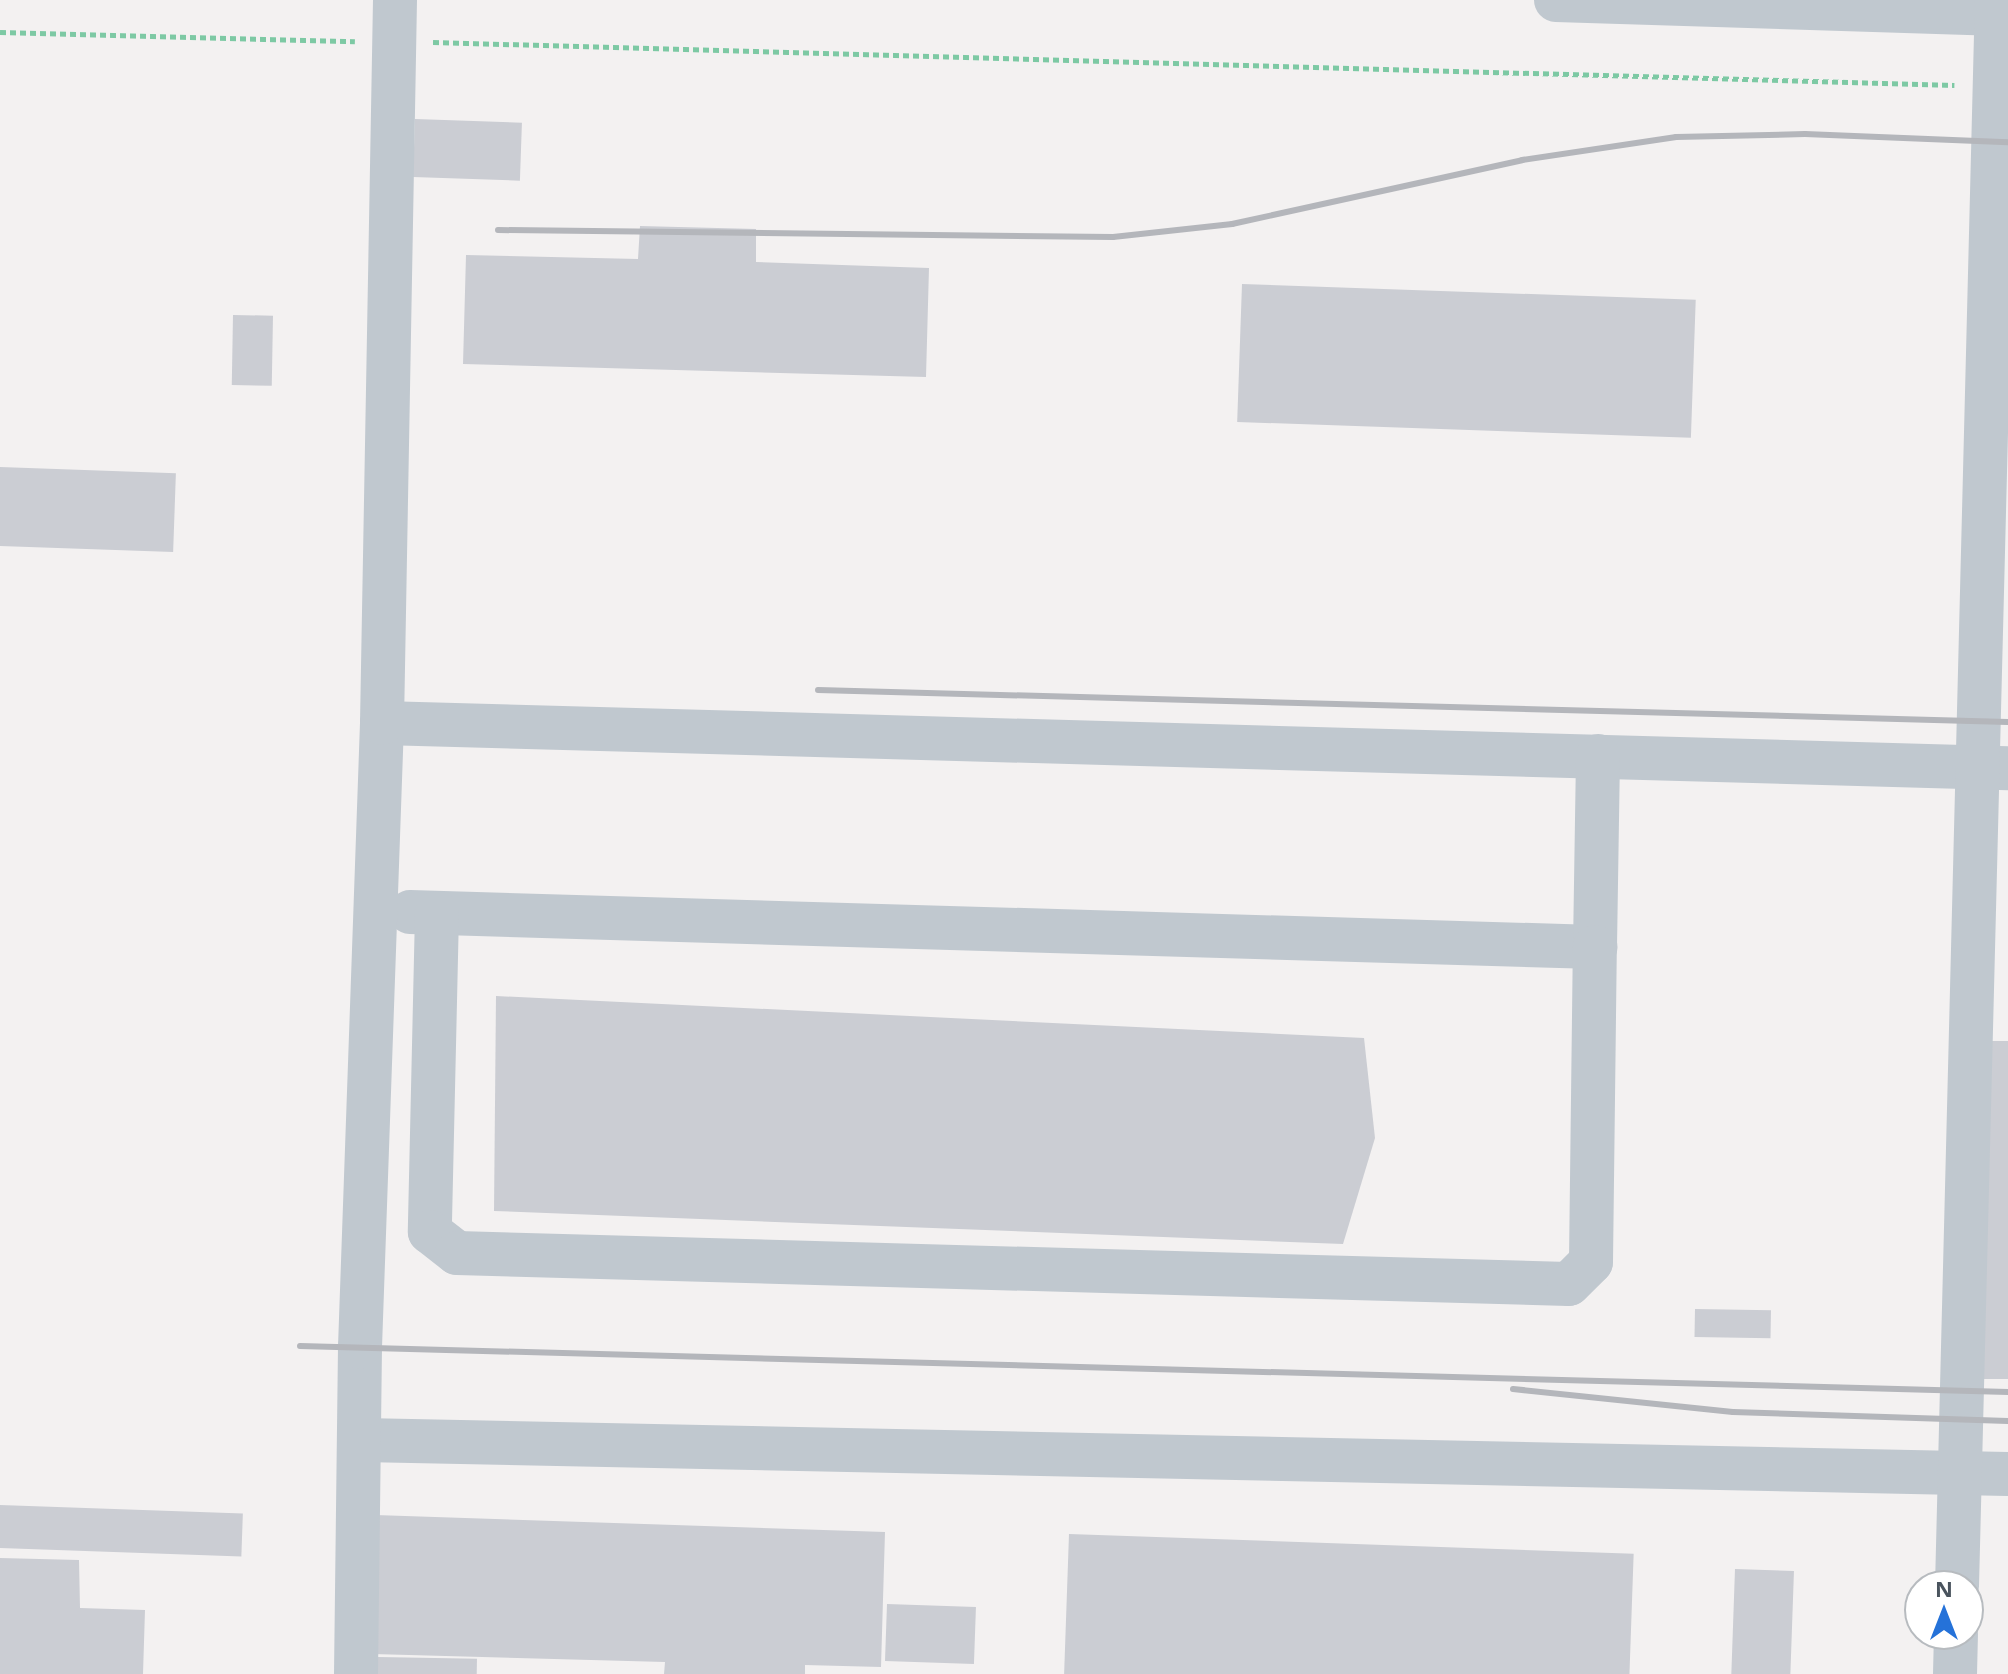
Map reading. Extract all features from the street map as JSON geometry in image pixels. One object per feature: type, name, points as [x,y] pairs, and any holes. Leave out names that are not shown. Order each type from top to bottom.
[{"type":"lane","points":[[1556,0],[2001,9],[1993,86],[1991,768],[1958,1473],[1957,1570]]},
{"type":"lane","points":[[356,1674],[362,1440],[360,1347],[382,723],[394,21]]},
{"type":"lane","points":[[382,723],[1991,768]]},
{"type":"lane","points":[[437,913],[430,1232],[457,1253],[1569,1284],[1591,1262],[1598,756]]},
{"type":"lane","points":[[376,911],[1595,947]]},
{"type":"lane","points":[[362,1440],[2008,1474]]},
{"type":"lane","points":[[1955,1674],[1956,1650]]},
{"type":"path","points":[[0,32],[394,21],[1993,86]]},
{"type":"building","points":[[415,119],[522,123],[520,181],[413,177]]},
{"type":"building","points":[[640,226],[756,229],[756,262],[929,268],[926,377],[463,364],[466,255],[638,259]]},
{"type":"building","points":[[1242,284],[1696,300],[1691,438],[1237,422]]},
{"type":"building","points":[[233,315],[273,316],[272,386],[232,385]]},
{"type":"building","points":[[0,467],[176,473],[173,552],[0,546]]},
{"type":"building","points":[[496,996],[1364,1038],[1375,1138],[1343,1244],[494,1211]]},
{"type":"building","points":[[1991,1041],[2008,1041],[2008,1379],[1982,1379]]},
{"type":"building","points":[[1695,1309],[1771,1310],[1770,1338],[1695,1337]]},
{"type":"building","points":[[0,1505],[243,1513],[241,1556],[0,1548]]},
{"type":"building","points":[[375,1515],[885,1532],[881,1667],[805,1665],[805,1674],[664,1674],[665,1662],[372,1654]]},
{"type":"building","points":[[1069,1534],[1634,1554],[1629,1674],[1064,1674]]},
{"type":"building","points":[[0,1558],[79,1560],[80,1608],[145,1610],[143,1674],[0,1674]]},
{"type":"building","points":[[1735,1569],[1794,1571],[1790,1674],[1731,1674]]},
{"type":"building","points":[[887,1604],[976,1607],[974,1664],[885,1661]]},
{"type":"building","points":[[378,1657],[477,1659],[477,1674],[378,1674]]},
{"type":"railway","points":[[498,230],[1113,237],[1232,224],[1522,160],[1676,137],[1805,134],[2008,142]]},
{"type":"railway","points":[[818,690],[2008,722]]},
{"type":"railway","points":[[300,1346],[2008,1392]]},
{"type":"railway","points":[[1513,1389],[1733,1412],[2008,1421]]}]
